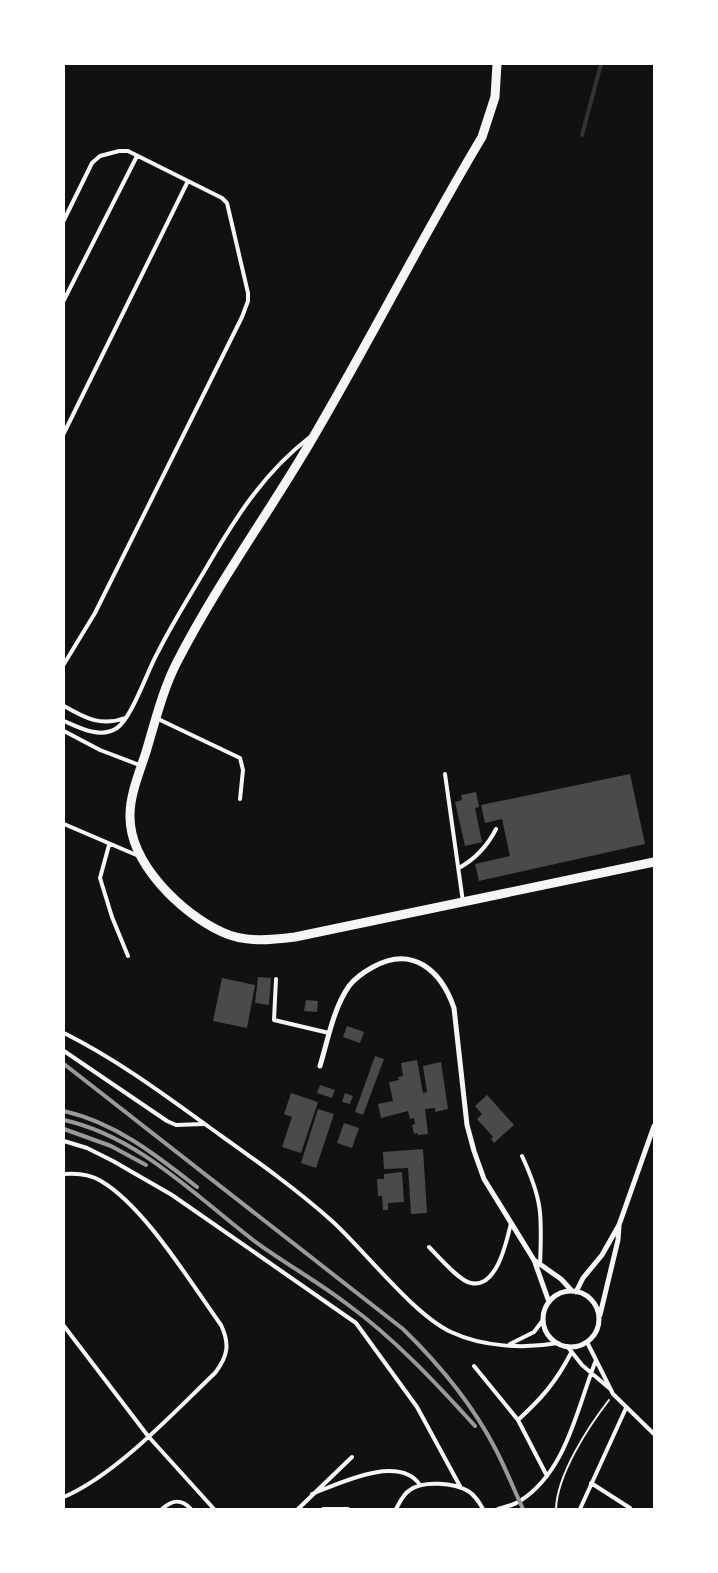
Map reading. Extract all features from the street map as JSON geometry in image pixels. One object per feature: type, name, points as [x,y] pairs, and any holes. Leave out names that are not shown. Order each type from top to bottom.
[{"type":"street","points":[[497,64],[495,97],[482,138],[314,434],[263,516],[176,664],[156,718],[142,766],[130,815],[133,835],[143,858],[158,882],[194,915],[223,933],[250,939],[273,940],[296,937],[654,862]]},
{"type":"street","points":[[320,1066],[343,997],[350,985],[360,975],[388,960],[408,959],[419,961],[430,969],[449,993],[454,1008],[467,1125],[484,1179],[534,1260],[549,1302]]},
{"type":"street","points":[[574,1291],[602,1255],[619,1226],[654,1126]]},
{"type":"street","points":[[574,1291],[563,1292],[549,1302],[543,1320],[548,1334],[558,1344],[567,1346],[577,1346],[587,1342],[598,1327],[618,1240],[619,1226]]},
{"type":"street","points":[[534,1260],[561,1279],[574,1291],[590,1298],[597,1307],[600,1317]]},
{"type":"lane","points":[[64,220],[92,163],[100,156],[119,150],[128,151],[222,198],[227,203],[248,293],[246,309],[95,613],[64,664]]},
{"type":"lane","points":[[64,300],[137,156]]},
{"type":"lane","points":[[64,433],[188,181]]},
{"type":"lane","points":[[64,721],[88,732],[101,733],[117,728],[128,717],[149,668],[168,633],[248,500],[293,451],[314,434]]},
{"type":"lane","points":[[64,706],[90,720],[101,723],[113,723],[128,717]]},
{"type":"lane","points":[[156,718],[240,758],[243,770],[240,800]]},
{"type":"lane","points":[[64,731],[100,750],[142,766]]},
{"type":"lane","points":[[445,774],[463,902]]},
{"type":"lane","points":[[64,824],[143,858]]},
{"type":"lane","points":[[458,868],[470,862],[484,848],[496,829]]},
{"type":"lane","points":[[109,845],[100,878],[112,918],[128,956]]},
{"type":"lane","points":[[276,980],[274,1020],[330,1033]]},
{"type":"lane","points":[[64,1033],[128,1070],[300,1192],[433,1320],[450,1331],[473,1340],[521,1347],[558,1344]]},
{"type":"lane","points":[[64,1051],[167,1121],[176,1125],[204,1124]]},
{"type":"lane","points":[[64,1141],[87,1148],[113,1161],[172,1196],[356,1323],[417,1407],[462,1488]]},
{"type":"lane","points":[[647,1144],[654,1147]]},
{"type":"lane","points":[[522,1156],[540,1197],[542,1213],[540,1265]]},
{"type":"lane","points":[[64,1174],[77,1173],[99,1179],[123,1196],[148,1225],[221,1325],[226,1337],[227,1348],[224,1361],[215,1373],[148,1436],[78,1490],[64,1497]]},
{"type":"lane","points":[[429,1247],[462,1278],[470,1283],[484,1281],[498,1266],[506,1246],[511,1223]]},
{"type":"lane","points":[[510,1344],[534,1332],[543,1320]]},
{"type":"lane","points":[[64,1326],[148,1436],[214,1509]]},
{"type":"lane","points":[[587,1342],[611,1390],[626,1408],[654,1434]]},
{"type":"lane","points":[[567,1346],[571,1353],[591,1374],[611,1390]]},
{"type":"lane","points":[[518,1420],[545,1395],[558,1378],[571,1353]]},
{"type":"lane","points":[[498,1509],[520,1501],[547,1476],[565,1446],[596,1360]]},
{"type":"lane","points":[[474,1366],[518,1420],[547,1476]]},
{"type":"lane","points":[[580,1509],[626,1408]]},
{"type":"lane","points":[[298,1509],[352,1457]]},
{"type":"lane","points":[[312,1494],[374,1473],[392,1471],[406,1472],[414,1477],[420,1485]]},
{"type":"lane","points":[[592,1483],[630,1508]]},
{"type":"lane","points":[[396,1509],[402,1497],[410,1489],[420,1485],[445,1485],[462,1488],[475,1496],[483,1509]]},
{"type":"lane","points":[[162,1509],[173,1501],[187,1505],[191,1509]]},
{"type":"lane","points":[[323,1509],[348,1509]]},
{"type":"path","points":[[556,1509],[556,1502],[570,1462],[591,1422],[614,1394]]},
{"type":"building","points":[[630,774],[645,844],[479,881],[475,864],[510,856],[502,819],[485,823],[481,805]]},
{"type":"building","points":[[476,792],[479,807],[475,808],[482,842],[465,846],[455,802],[462,800],[461,795]]},
{"type":"building","points":[[258,977],[271,978],[269,1005],[255,1003]]},
{"type":"building","points":[[222,978],[255,985],[247,1028],[213,1021]]},
{"type":"building","points":[[306,1000],[318,1001],[317,1012],[304,1011]]},
{"type":"building","points":[[347,1026],[364,1032],[360,1043],[343,1037]]},
{"type":"building","points":[[375,1056],[384,1059],[363,1115],[355,1112]]},
{"type":"building","points":[[417,1060],[423,1093],[427,1092],[423,1066],[441,1062],[448,1109],[435,1112],[435,1108],[425,1109],[428,1134],[418,1135],[417,1133],[414,1134],[412,1125],[415,1124],[414,1118],[410,1119],[408,1111],[381,1118],[378,1104],[393,1101],[389,1082],[399,1080],[398,1077],[403,1076],[401,1063]]},
{"type":"building","points":[[320,1085],[335,1090],[332,1098],[317,1093]]},
{"type":"building","points":[[291,1093],[318,1102],[301,1153],[282,1147],[292,1117],[284,1114]]},
{"type":"building","points":[[345,1093],[353,1096],[350,1104],[342,1102]]},
{"type":"building","points":[[487,1095],[514,1125],[494,1143],[491,1139],[493,1137],[477,1119],[482,1114],[475,1106]]},
{"type":"building","points":[[318,1109],[334,1114],[316,1168],[301,1163]]},
{"type":"building","points":[[344,1123],[359,1128],[352,1148],[337,1143]]},
{"type":"building","points":[[423,1149],[427,1213],[411,1214],[408,1168],[384,1169],[383,1152]]},
{"type":"building","points":[[402,1172],[404,1202],[388,1203],[388,1210],[383,1210],[382,1196],[378,1196],[377,1179],[384,1179],[384,1174]]},
{"type":"waterway","points":[[582,135],[601,64]]},
{"type":"railway","points":[[64,1064],[403,1329],[442,1370],[477,1417],[500,1457],[523,1509]]},
{"type":"railway","points":[[64,1111],[83,1116],[118,1132],[151,1152],[197,1187]]},
{"type":"railway","points":[[64,1120],[91,1128],[141,1153],[187,1186],[253,1240],[347,1304],[398,1346],[430,1377],[475,1426]]},
{"type":"railway","points":[[64,1129],[111,1146],[146,1165]]}]
